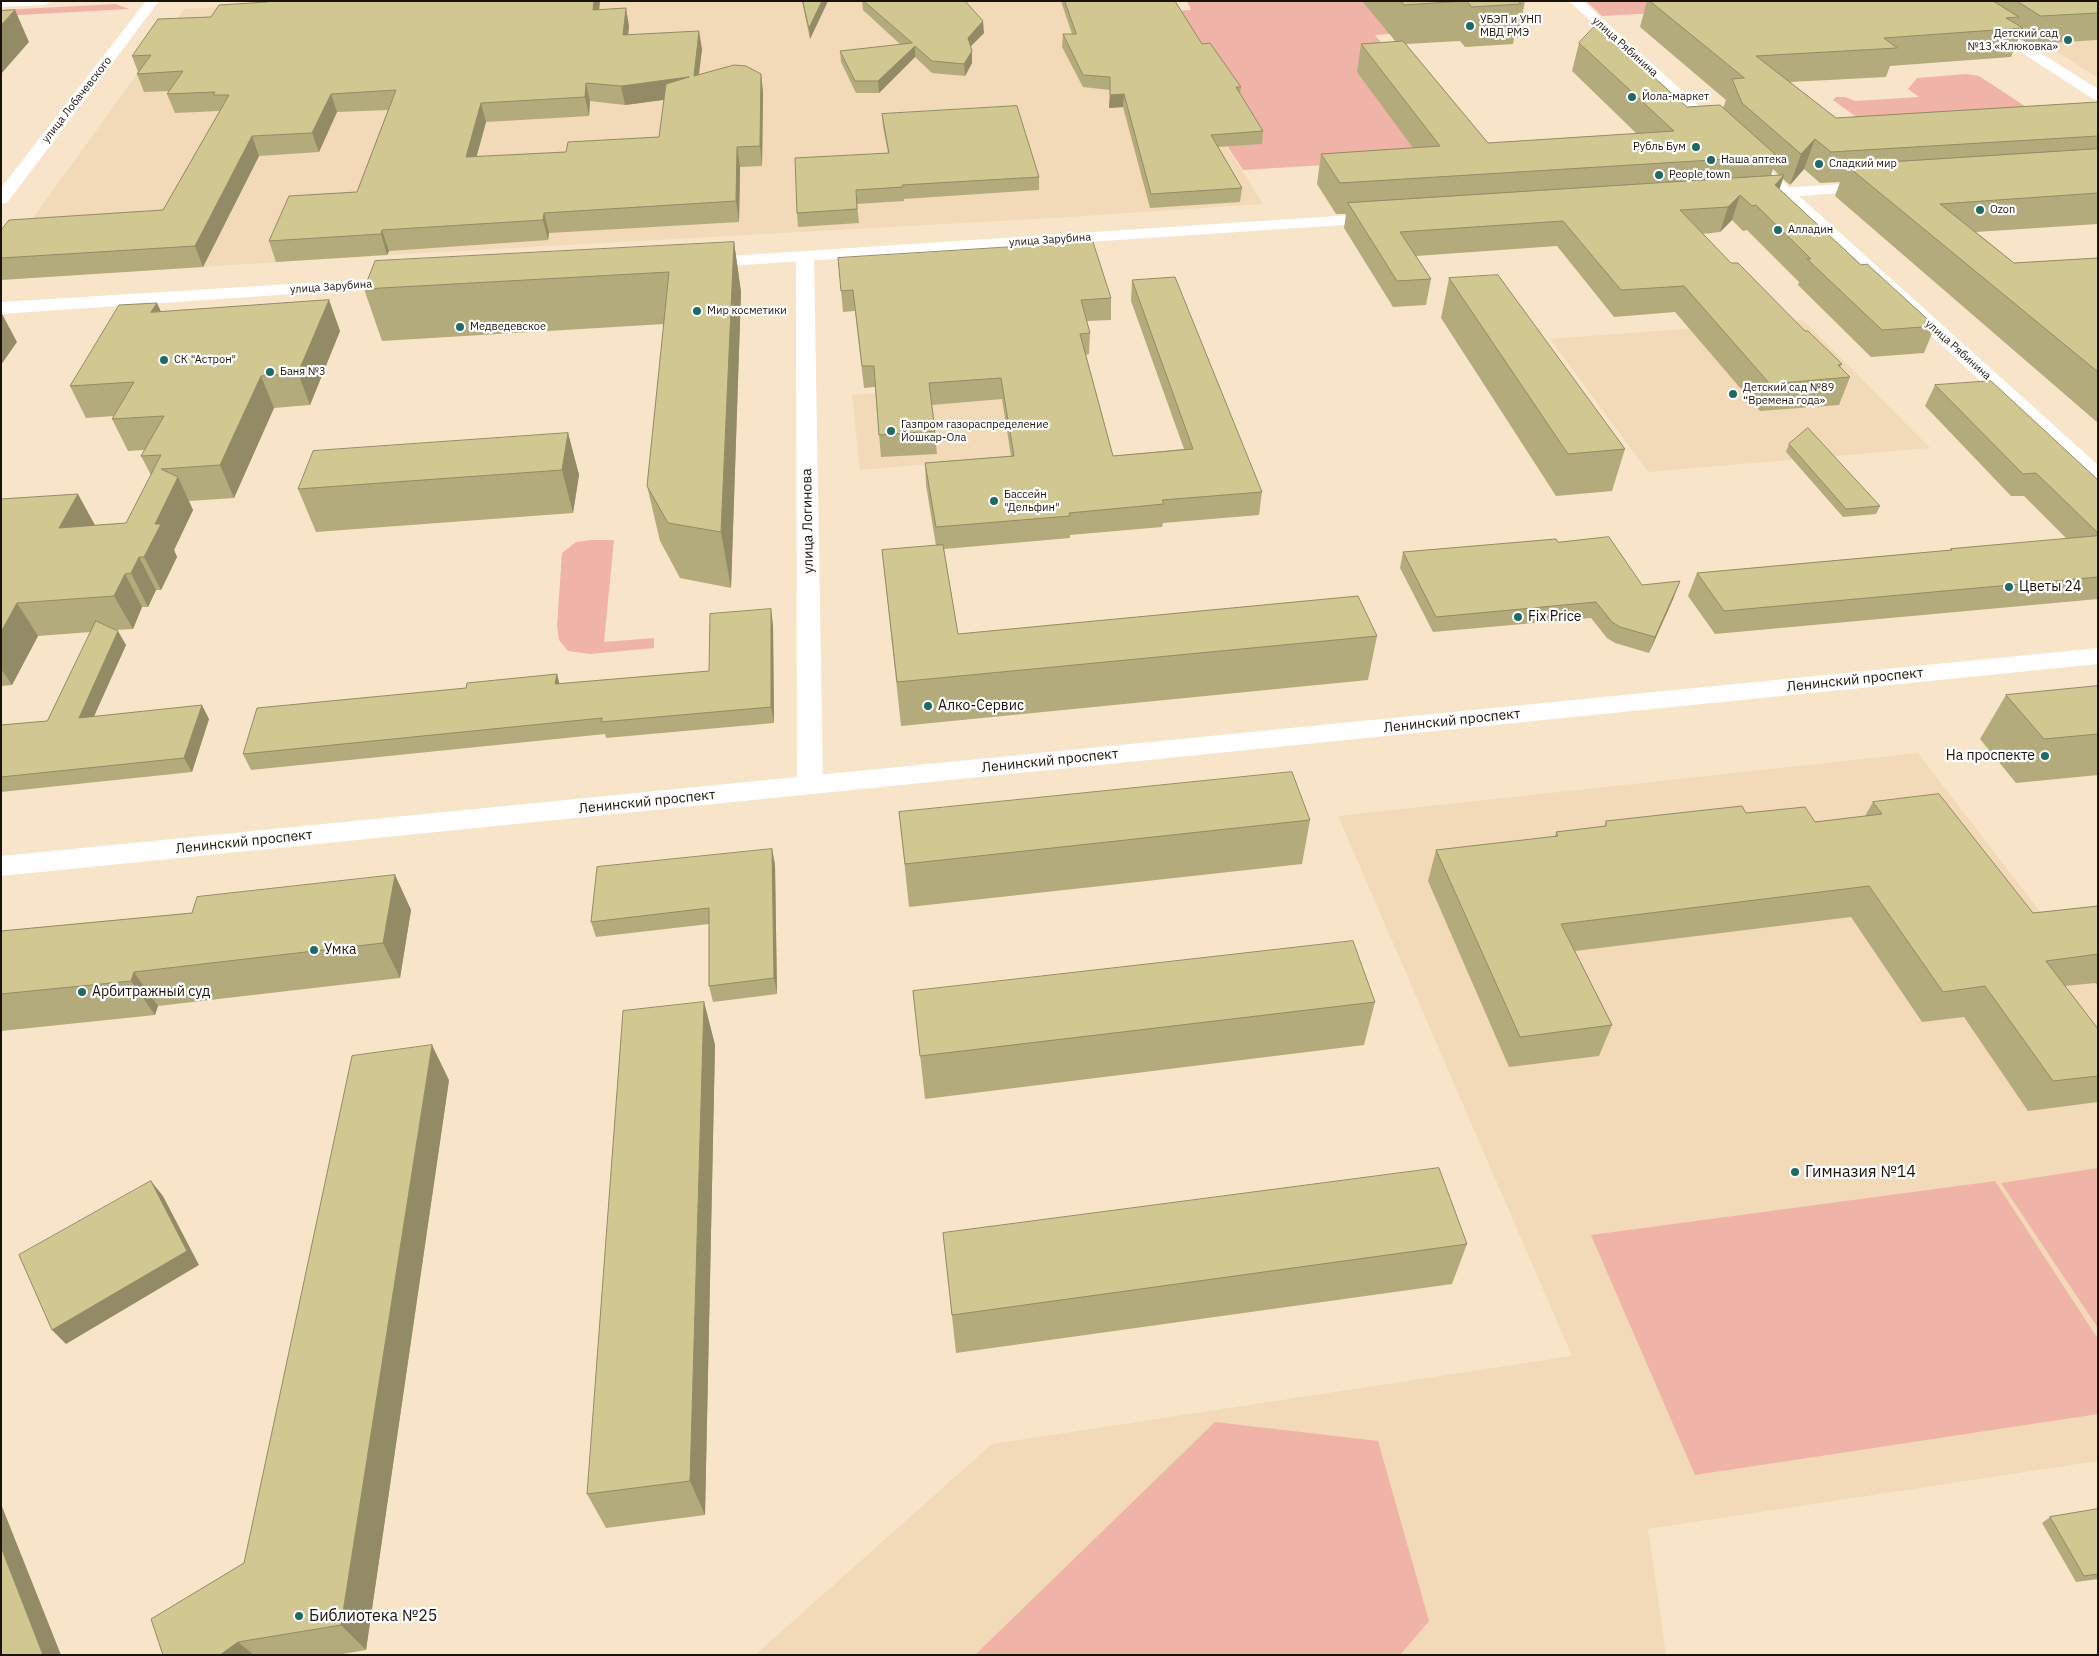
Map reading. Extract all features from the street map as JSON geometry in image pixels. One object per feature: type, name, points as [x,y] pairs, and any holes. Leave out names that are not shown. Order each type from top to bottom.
[{"type":"street","points":[[1,3],[45,1]]},
{"type":"street","name":"улица Лобачевского","points":[[1,198],[153,1]]},
{"type":"street","name":"улица Рябинина","points":[[1575,1],[1734,146]]},
{"type":"street","points":[[1948,1],[2098,96]]},
{"type":"street","name":"улица Рябинина","points":[[1748,159],[2098,477]]},
{"type":"street","points":[[1735,196],[1892,186]]},
{"type":"street","name":"улица Зарубина","points":[[687,264],[1402,217]]},
{"type":"street","name":"улица Логинова","points":[[805,256],[810,785]]},
{"type":"street","name":"улица Зарубина","points":[[1,308],[419,281]]},
{"type":"street","name":"Ленинский проспект","points":[[1,866],[2098,656]]},
{"type":"shaded area","points":[[342,1],[1150,1],[1172,61],[1263,204],[1053,218],[387,255],[1,280],[1,262],[184,9]]},
{"type":"shaded area","points":[[1187,1],[1377,1],[1422,32],[1375,35],[1384,46],[1421,159],[1243,170],[1172,62],[1158,12],[1191,10]]},
{"type":"shaded area","points":[[1586,1],[1741,1],[1750,8],[1602,16]]},
{"type":"shaded area","name":"Детский сад №13 «Клюковка»","points":[[1979,1],[2098,1],[2098,78]]},
{"type":"shaded area","points":[[116,4],[129,9],[1,16],[1,10]]},
{"type":"shaded area","points":[[1966,74],[1979,76],[2037,114],[1866,124],[1833,100],[1836,97],[1845,97],[1855,101],[1919,97],[1908,89],[1917,78]]},
{"type":"shaded area","name":"Детский сад №89 “Времена года»","points":[[1803,320],[1930,448],[1648,472],[1550,339]]},
{"type":"shaded area","name":"Газпром газораспределение Йошкар-Ола","points":[[1084,377],[1108,449],[860,470],[852,395]]},
{"type":"shaded area","points":[[614,540],[604,642],[654,638],[654,648],[590,654],[568,651],[559,640],[557,626],[562,553],[576,542]]},
{"type":"shaded area","name":"Гимназия №14","points":[[1918,753],[2098,987],[2098,1461],[1648,1529],[1666,1655],[755,1655],[992,1444],[1572,1356],[1338,816]]},
{"type":"shaded area","points":[[2098,1168],[2098,1328],[2001,1183]]},
{"type":"shaded area","points":[[1995,1181],[2098,1339],[2098,1414],[1695,1475],[1591,1235]]},
{"type":"shaded area","points":[[1215,1422],[1378,1441],[1429,1621],[1400,1655],[975,1655]]},
{"type":"building","points":[[594,1],[593,10],[626,8],[623,35],[699,31],[694,76],[734,65],[746,66],[761,74],[760,146],[737,147],[736,201],[544,213],[543,220],[382,230],[381,234],[269,241],[289,196],[357,192],[396,90],[331,94],[312,133],[252,136],[195,246],[1,258],[1,230],[9,220],[163,210],[229,95],[213,95],[215,92],[167,94],[183,71],[137,74],[151,55],[132,56],[158,19],[211,17],[219,5],[267,2]],"holes":[[[689,77],[666,84],[659,137],[568,142],[566,152],[466,157],[481,103],[585,97],[586,83],[621,86]]]},
{"type":"building","points":[[803,1],[822,1],[809,28]]},
{"type":"building","points":[[864,1],[965,1],[983,21],[968,38],[972,51],[964,64],[932,61],[915,46],[878,81],[855,81],[840,51],[912,43]]},
{"type":"building","points":[[1065,1],[1175,1],[1202,44],[1210,43],[1241,87],[1236,87],[1263,131],[1211,135],[1242,188],[1151,194],[1124,94],[1110,95],[1110,77],[1083,75],[1063,34],[1076,34]]},
{"type":"building","points":[[1402,1],[1465,1],[1404,5]]},
{"type":"building","points":[[1467,1],[1518,1],[1521,4],[1472,7]]},
{"type":"building","points":[[1650,1],[1993,1],[2019,17],[2006,18],[2023,28],[1884,38],[1897,48],[1756,56],[1836,118],[2098,102],[2098,136],[1831,152],[1815,139],[1801,154],[1742,103],[1732,79],[1744,78]]},
{"type":"building","points":[[2017,1],[2098,1],[2098,13],[2041,16]]},
{"type":"building","points":[[15,10],[1,25],[1,11]]},
{"type":"building","points":[[1596,25],[1687,107],[1720,105],[1777,156],[1340,183],[1321,154],[1440,146],[1361,44],[1403,41],[1488,143],[1674,131],[1579,43]]},
{"type":"building","points":[[1017,106],[1039,177],[902,185],[903,187],[856,190],[857,209],[797,213],[795,158],[889,153],[882,114]]},
{"type":"building","points":[[2098,149],[2098,193],[1940,204],[2014,263],[2098,258],[2098,372],[1846,165]]},
{"type":"building","points":[[1784,175],[1775,185],[1861,265],[1867,264],[1935,326],[1882,330],[1807,259],[1811,259],[1756,205],[1752,206],[1740,195],[1728,207],[1680,210],[1731,263],[1738,263],[1805,331],[1808,331],[1842,364],[1838,365],[1850,377],[1770,384],[1684,286],[1621,290],[1563,221],[1400,232],[1431,279],[1397,281],[1348,203]]},
{"type":"building","points":[[734,242],[721,532],[668,523],[647,486],[669,272],[364,289],[375,261]]},
{"type":"building","points":[[1093,242],[1111,298],[1081,300],[1090,333],[1080,334],[1113,456],[1193,449],[1132,280],[1175,277],[1262,492],[1162,500],[1164,504],[1069,513],[1070,516],[936,527],[925,463],[1014,456],[1001,378],[929,383],[935,431],[879,435],[874,366],[862,366],[853,290],[841,291],[838,258]]},
{"type":"building","points":[[1498,275],[1625,449],[1568,454],[1449,278]]},
{"type":"building","points":[[329,300],[298,373],[261,376],[220,465],[161,469],[178,477],[155,524],[161,524],[144,557],[139,557],[131,573],[125,574],[114,596],[17,603],[1,632],[1,499],[78,494],[59,528],[126,523],[161,455],[141,456],[164,416],[112,419],[134,382],[70,386],[119,305],[157,303],[151,312]]},
{"type":"building","points":[[1991,381],[2098,480],[2098,533],[2036,473],[2023,474],[1935,385]]},
{"type":"building","points":[[1808,428],[1880,506],[1846,509],[1789,444]]},
{"type":"building","points":[[568,433],[562,470],[298,489],[313,451]]},
{"type":"building","points":[[2098,536],[2098,577],[1724,611],[1697,573],[1951,549]]},
{"type":"building","points":[[1609,537],[1642,585],[1680,581],[1655,637],[1620,627],[1612,622],[1596,602],[1436,617],[1403,552],[1556,539],[1558,542]]},
{"type":"building","points":[[943,545],[958,634],[1358,596],[1377,636],[897,682],[882,550]]},
{"type":"building","points":[[771,609],[771,707],[601,722],[602,718],[243,754],[257,708],[466,688],[467,683],[557,674],[555,684],[709,671],[710,614]]},
{"type":"building","points":[[96,621],[118,631],[79,718],[202,705],[184,758],[1,777],[1,725],[47,721]]},
{"type":"building","points":[[2098,686],[2098,734],[2044,739],[2006,695]]},
{"type":"building","points":[[1292,772],[1310,820],[905,864],[899,812]]},
{"type":"building","points":[[1939,794],[2033,913],[2098,906],[2098,954],[2046,961],[2098,1029],[2098,1076],[2053,1081],[1985,986],[1943,992],[1869,886],[1561,924],[1612,1025],[1520,1037],[1436,850],[1558,836],[1556,832],[1606,826],[1606,821],[1742,806],[1746,813],[1805,807],[1815,822],[1882,814],[1873,802]]},
{"type":"building","points":[[772,849],[774,978],[709,986],[709,908],[591,922],[597,867]]},
{"type":"building","points":[[395,875],[383,943],[134,972],[131,981],[1,994],[1,931],[192,913],[197,897]]},
{"type":"building","points":[[1353,941],[1375,1002],[920,1056],[913,991]]},
{"type":"building","points":[[704,1002],[690,1481],[587,1494],[623,1011]]},
{"type":"building","points":[[432,1045],[341,1625],[238,1642],[220,1655],[163,1655],[151,1619],[244,1563],[352,1056]]},
{"type":"building","points":[[1439,1168],[1467,1244],[952,1315],[943,1233]]},
{"type":"building","points":[[151,1181],[187,1251],[52,1330],[19,1255]]},
{"type":"building","points":[[2098,1509],[2098,1574],[2084,1576],[2050,1517]]},
{"type":"building","points":[[1,1547],[43,1655],[1,1655]]},
{"type":"place","name":"УБЭП и УНП МВД РМЭ","points":[[1470,26]]},
{"type":"place","name":"Детский сад №13 «Клюковка»","points":[[2068,40]]},
{"type":"place","name":"Йола-маркет","points":[[1632,97]]},
{"type":"place","name":"Рубль Бум","points":[[1696,147]]},
{"type":"place","name":"Наша аптека","points":[[1711,160]]},
{"type":"place","name":"Сладкий мир","points":[[1819,164]]},
{"type":"place","name":"People town","points":[[1659,175]]},
{"type":"place","name":"Ozon","points":[[1980,210]]},
{"type":"place","name":"Алладин","points":[[1778,230]]},
{"type":"place","name":"Мир косметики","points":[[697,311]]},
{"type":"place","name":"Медведевское","points":[[460,327]]},
{"type":"place","name":"СК \"Астрон\"","points":[[164,360]]},
{"type":"place","name":"Баня №3","points":[[270,372]]},
{"type":"place","name":"Детский сад №89 “Времена года»","points":[[1733,394]]},
{"type":"place","name":"Газпром газораспределение Йошкар-Ола","points":[[891,431]]},
{"type":"place","name":"Бассейн \"Дельфин\"","points":[[994,501]]},
{"type":"place","name":"Цветы 24","points":[[2009,587]]},
{"type":"place","name":"Fix Price","points":[[1518,617]]},
{"type":"place","name":"Алко-Сервис","points":[[928,706]]},
{"type":"place","name":"На проспекте","points":[[2045,756]]},
{"type":"place","name":"Умка","points":[[314,950]]},
{"type":"place","name":"Арбитражный суд","points":[[82,992]]},
{"type":"place","name":"Гимназия №14","points":[[1795,1172]]},
{"type":"place","name":"Библиотека №25","points":[[299,1616]]}]
